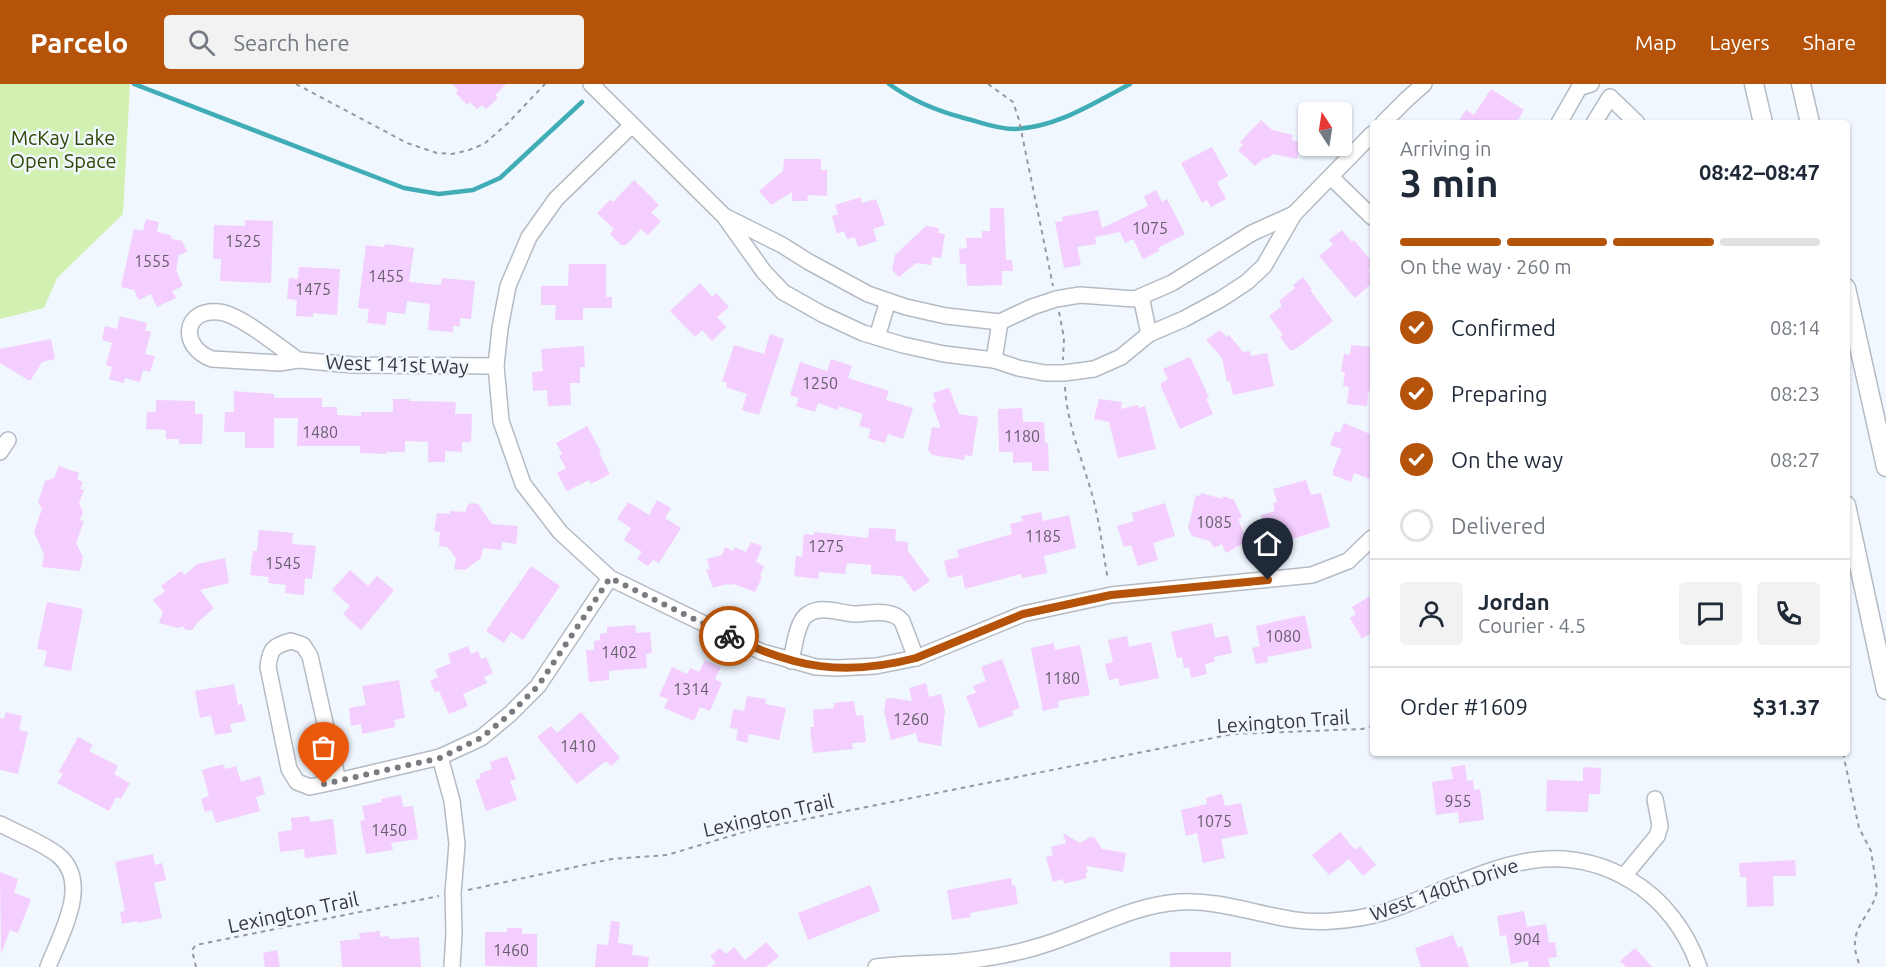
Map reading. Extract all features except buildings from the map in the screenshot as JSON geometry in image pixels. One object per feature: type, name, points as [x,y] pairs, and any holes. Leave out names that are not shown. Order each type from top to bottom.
[{"type":"main road","points":[[1754,84],[1762,120]]},
{"type":"main road","points":[[1801,84],[1809,120]]},
{"type":"main road","points":[[1850,306],[1886,467]]},
{"type":"main road","points":[[1850,524],[1886,690]]},
{"type":"street","points":[[591,84],[724,216],[764,272],[783,292],[822,314],[877,337],[944,354],[994,360],[1018,368],[1045,373],[1094,369],[1121,357],[1149,334],[1184,319],[1247,282],[1264,266],[1294,214],[1370,136]]},
{"type":"street","points":[[1386,120],[1424,84]]},
{"type":"street","points":[[1561,120],[1578,88],[1592,84]]},
{"type":"street","points":[[1595,120],[1609,91],[1634,120]]},
{"type":"street","points":[[632,125],[556,200],[529,237],[508,286],[496,366],[501,421],[523,484],[560,532],[610,578],[762,652],[816,667],[858,668],[916,658],[1023,614],[1111,595],[1312,575],[1348,561],[1370,540]]},
{"type":"street","points":[[1331,177],[1370,215]]},
{"type":"street","points":[[724,216],[782,245],[868,294],[906,307],[946,316],[1000,322],[1056,298],[1080,295],[1135,299],[1141,297],[1172,283],[1252,233],[1294,214]]},
{"type":"street","points":[[1141,297],[1149,334]]},
{"type":"street","points":[[877,337],[888,301]]},
{"type":"street","name":"West 141st Way","points":[[298,360],[232,315],[218,311],[208,312],[201,314],[192,324],[189,335],[194,349],[202,356],[212,359],[279,363],[298,360],[352,365],[496,366]]},
{"type":"street","points":[[994,360],[1000,322]]},
{"type":"street","points":[[338,781],[310,656],[303,645],[291,641],[279,644],[270,653],[268,667],[289,769],[297,782],[310,787],[338,781],[440,758],[481,738],[510,714],[538,686],[610,578]]},
{"type":"street","points":[[791,660],[801,622],[807,614],[818,610],[853,614],[884,612],[898,617],[902,621],[916,658]]},
{"type":"street","points":[[440,758],[452,801],[457,844],[453,893],[452,967]]},
{"type":"street","points":[[1624,876],[1657,836],[1660,826],[1655,799]]},
{"type":"street","points":[[0,824],[44,846],[58,856],[66,864],[72,877],[74,891],[72,904],[48,967]]},
{"type":"street","name":"West 140th Drive","points":[[876,967],[1003,961],[1122,915],[1178,902],[1221,903],[1302,921],[1331,922],[1359,918],[1385,912],[1487,871],[1538,858],[1568,858],[1600,865],[1624,876],[1646,891],[1666,910],[1687,939],[1699,967]]},
{"type":"path","points":[[296,84],[407,143],[437,153],[452,154],[483,144],[507,124],[545,84]]},
{"type":"path","points":[[988,84],[1013,102],[1022,136]]},
{"type":"path","name":"Lexington Trail","points":[[196,967],[192,950],[196,945],[612,859],[667,855],[751,830],[1233,734],[1362,729],[1370,727]]},
{"type":"path","points":[[1844,756],[1859,828],[1871,851],[1877,889],[1877,895],[1860,927],[1855,943],[1860,967]]},
{"type":"green space","name":"McKay Lake Open Space","points":[[0,84],[130,84],[123,214],[57,278],[44,308],[0,319]]},
{"type":"waterway","points":[[134,84],[404,188],[439,194],[473,190],[500,178],[582,102]]},
{"type":"waterway","points":[[889,84],[915,100],[944,112],[1008,129],[1030,128],[1060,119],[1130,84]]},
{"type":"way so far","points":[[324,784],[440,758],[481,738],[510,714],[538,686],[610,578],[729,636]]},
{"type":"route","points":[[729,636],[762,652],[803,664],[816,667],[858,668],[916,658],[1023,614],[1111,595],[1268,580]]}]
